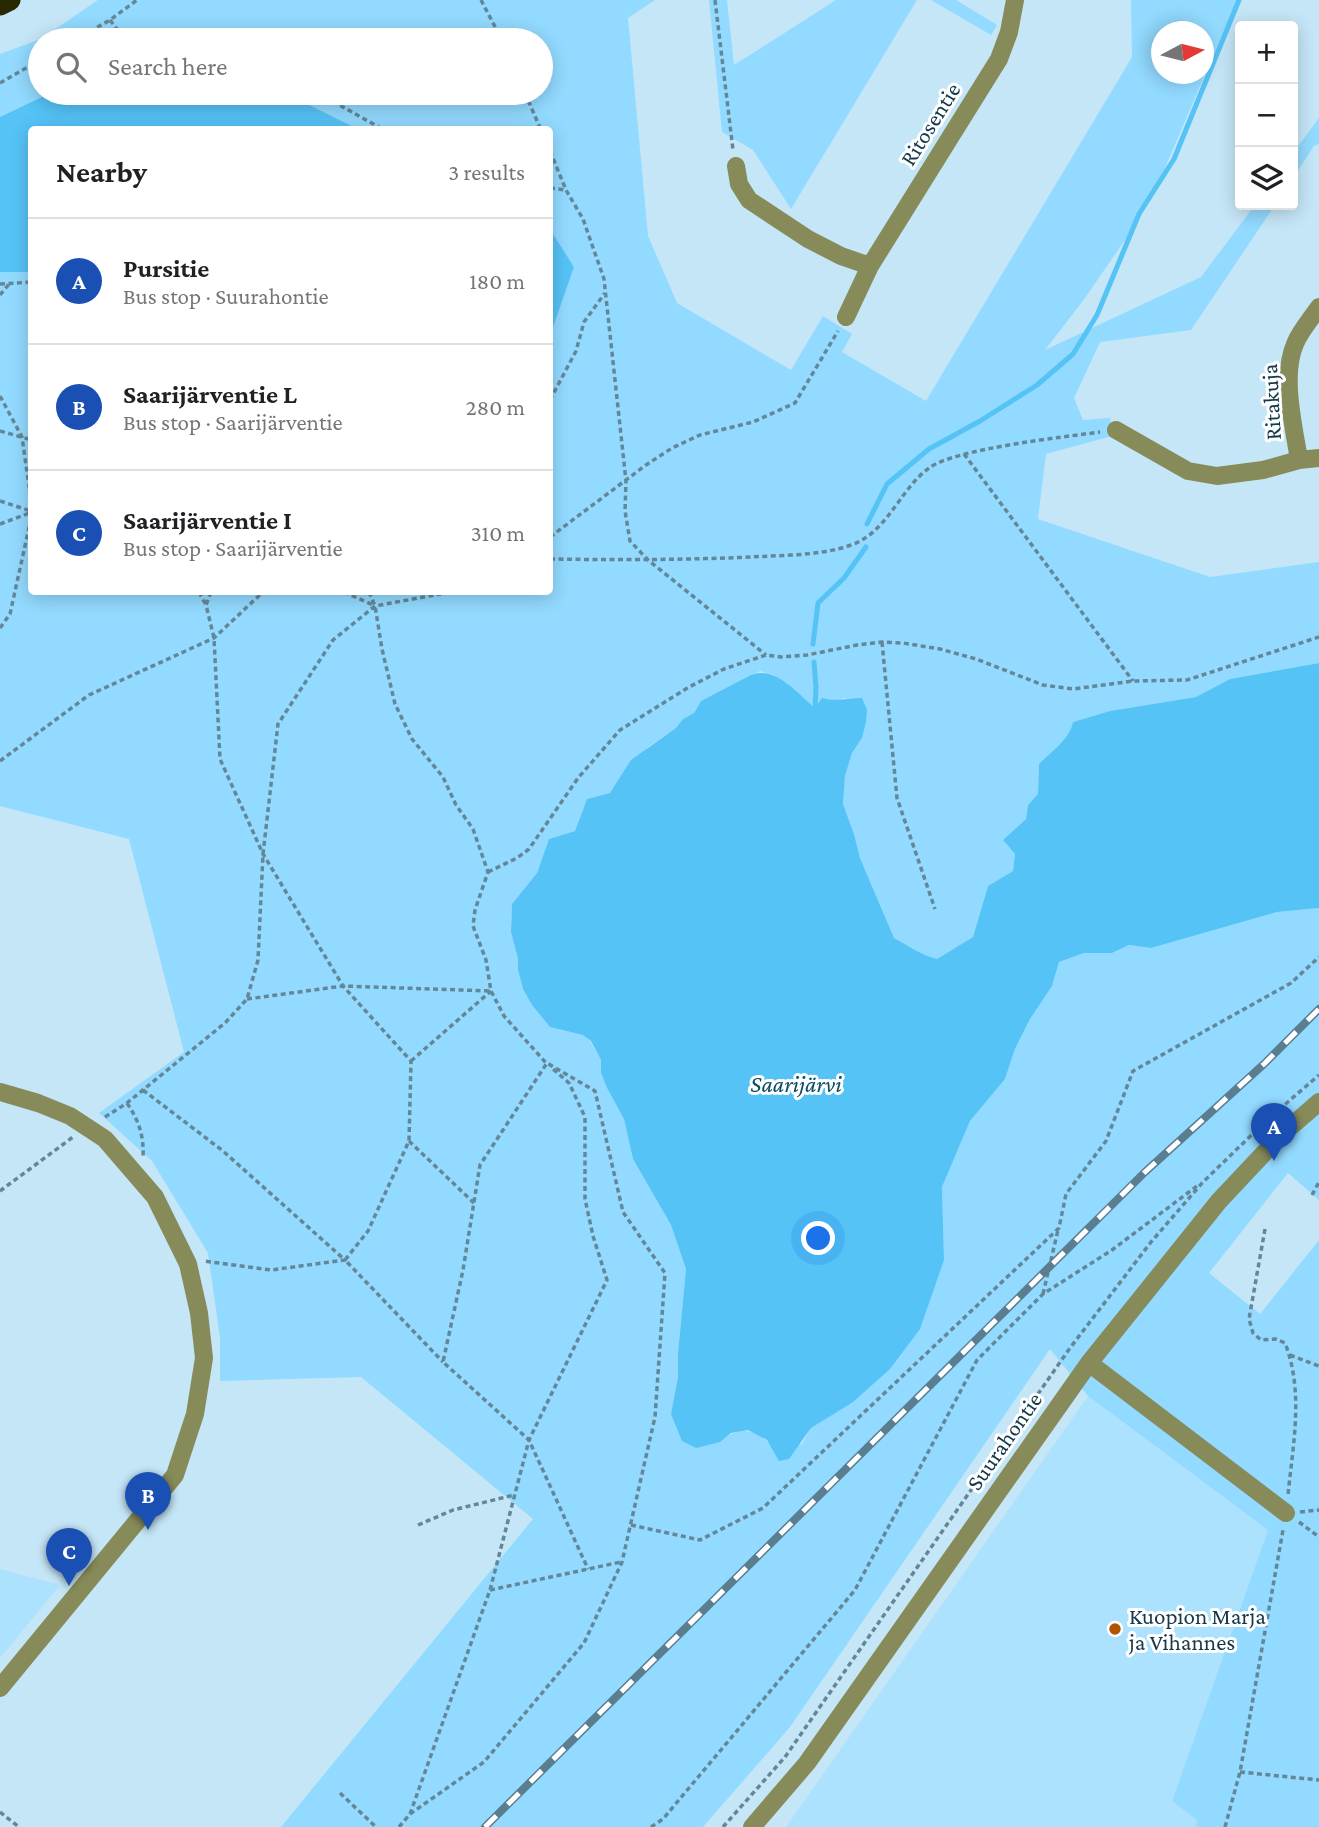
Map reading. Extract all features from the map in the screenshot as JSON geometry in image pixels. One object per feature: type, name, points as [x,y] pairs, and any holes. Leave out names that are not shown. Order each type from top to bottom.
[{"type":"highway","points":[[0,5],[10,0]]},
{"type":"street","name":"Ritosentie","points":[[846,317],[870,266],[999,58],[1009,32],[1015,0]]},
{"type":"street","points":[[736,166],[739,184],[749,200],[808,239],[841,256],[870,266]]},
{"type":"street","name":"Ritakuja","points":[[1299,460],[1291,407],[1289,367],[1294,344],[1319,307]]},
{"type":"street","points":[[1116,430],[1188,471],[1217,476],[1319,458]]},
{"type":"street","points":[[0,1092],[69,1116],[105,1139],[155,1197],[188,1264],[199,1313],[204,1359],[195,1415],[176,1475],[0,1688]]},
{"type":"street","name":"Suurahontie","points":[[752,1827],[807,1763],[1089,1363],[1219,1200],[1281,1135],[1319,1102]]},
{"type":"street","points":[[1089,1363],[1286,1513]]},
{"type":"path","points":[[96,28],[137,0]]},
{"type":"path","points":[[481,0],[496,28]]},
{"type":"path","points":[[715,0],[736,166]]},
{"type":"path","points":[[110,20],[116,28]]},
{"type":"path","points":[[0,83],[28,67]]},
{"type":"path","points":[[339,105],[377,126]]},
{"type":"path","points":[[530,105],[539,126]]},
{"type":"path","points":[[553,158],[566,190],[583,219],[604,279],[630,541],[648,560],[766,655]]},
{"type":"path","points":[[553,188],[566,190]]},
{"type":"path","points":[[0,284],[28,282]]},
{"type":"path","points":[[0,295],[11,283]]},
{"type":"path","points":[[553,394],[576,351],[584,322],[605,293]]},
{"type":"path","points":[[553,535],[672,448],[700,435],[754,422],[795,403],[846,317]]},
{"type":"path","points":[[0,396],[22,437],[28,481]]},
{"type":"path","points":[[553,559],[648,560],[831,551],[854,545],[872,533],[892,512],[912,483],[931,466],[964,454],[1116,430]]},
{"type":"path","points":[[0,431],[28,439]]},
{"type":"path","points":[[964,454],[1133,681]]},
{"type":"path","points":[[0,501],[28,510]]},
{"type":"path","points":[[0,524],[28,513]]},
{"type":"path","points":[[0,628],[10,614],[28,530]]},
{"type":"path","points":[[201,595],[206,605],[214,638],[220,760],[262,854],[343,986],[411,1061],[410,1142],[368,1231],[345,1259],[271,1270],[202,1261]]},
{"type":"path","points":[[206,605],[210,595]]},
{"type":"path","points":[[0,761],[89,695],[214,638],[260,595]]},
{"type":"path","points":[[351,595],[375,606]]},
{"type":"path","points":[[370,595],[375,606],[395,704],[412,739],[443,777],[456,804],[473,829],[488,872],[475,910],[473,926],[486,960],[491,990],[504,1016],[569,1083],[585,1117],[584,1199],[607,1280],[529,1440],[490,1590],[410,1814]]},
{"type":"path","points":[[105,1117],[127,1103],[225,1023],[247,999],[258,960],[262,854],[278,723],[333,640],[375,606],[435,595]]},
{"type":"path","points":[[488,872],[509,863],[529,849],[578,778],[620,730],[689,687],[724,669],[766,655],[807,655],[882,642],[940,649],[1055,687],[1073,689],[1133,681],[1187,680],[1319,637]]},
{"type":"path","points":[[882,642],[897,798],[935,909]]},
{"type":"path","points":[[1043,1294],[1066,1195],[1106,1141],[1133,1071],[1291,983],[1319,957]]},
{"type":"path","points":[[247,999],[343,986],[491,990]]},
{"type":"path","points":[[411,1061],[491,990]]},
{"type":"path","points":[[443,1362],[463,1270],[480,1165],[547,1063]]},
{"type":"path","points":[[399,1827],[410,1814],[484,1762],[584,1643],[622,1562],[655,1417],[665,1273],[623,1212],[595,1091],[547,1063]]},
{"type":"path","points":[[143,1090],[223,1151],[345,1259],[443,1362],[529,1440],[588,1569]]},
{"type":"path","points":[[127,1103],[138,1120],[144,1142],[143,1163]]},
{"type":"path","points":[[0,1191],[75,1136]]},
{"type":"path","points":[[410,1142],[474,1203]]},
{"type":"path","points":[[651,1827],[663,1819],[855,1590],[977,1360],[1043,1294],[1112,1250],[1203,1182]]},
{"type":"path","points":[[1312,1195],[1319,1182]]},
{"type":"path","points":[[631,1525],[700,1540],[763,1508],[1059,1228]]},
{"type":"path","points":[[1290,1355],[1319,1366]]},
{"type":"path","points":[[418,1525],[453,1510],[514,1495]]},
{"type":"path","points":[[1286,1513],[1319,1537]]},
{"type":"path","points":[[490,1590],[622,1562]]},
{"type":"path","points":[[1240,1772],[1319,1780]]},
{"type":"path","points":[[340,1793],[376,1827]]},
{"type":"path","points":[[0,1812],[19,1827]]},
{"type":"shaded area","points":[[98,0],[655,0],[628,18],[648,236],[677,303],[791,370],[823,316],[852,334],[842,352],[926,401],[1132,57],[1131,0],[1237,0],[1214,54],[1214,21],[1151,21],[1151,84],[1201,84],[1161,177],[1127,237],[1045,350],[1201,277],[1251,210],[1272,210],[1191,330],[1100,342],[1074,398],[1083,420],[1110,418],[1112,436],[1046,454],[1038,519],[1210,577],[1319,562],[1319,663],[1230,679],[1196,697],[1110,711],[1073,722],[1064,740],[1039,764],[1038,794],[1028,805],[1026,819],[1003,840],[1015,854],[1013,871],[988,886],[973,937],[937,959],[894,938],[860,858],[843,804],[845,776],[852,753],[862,738],[867,710],[845,698],[815,708],[773,675],[760,671],[701,701],[694,713],[648,747],[610,793],[587,799],[575,831],[549,839],[537,873],[512,904],[511,932],[523,989],[532,1005],[550,1027],[584,1035],[601,1060],[601,1073],[624,1119],[633,1159],[671,1225],[686,1269],[678,1377],[671,1414],[720,1442],[734,1433],[748,1431],[762,1437],[774,1450],[802,1444],[811,1428],[828,1417],[944,1260],[942,1187],[970,1121],[1005,1079],[1015,1049],[1030,1019],[1052,986],[1059,962],[1084,953],[1112,953],[1129,945],[1151,948],[1277,912],[1319,908],[1319,1200],[1288,1173],[1209,1273],[1260,1314],[1319,1240],[1319,1827],[1196,1827],[1197,1820],[1172,1801],[1268,1530],[1088,1396],[1050,1349],[790,1727],[703,1827],[281,1827],[533,1519],[361,1377],[220,1381],[220,1338],[208,1253],[152,1161],[99,1113],[184,1052],[129,839],[0,806],[0,272],[28,272],[28,595],[553,595],[553,327],[574,267],[553,234],[553,126],[352,126],[309,105],[553,105],[553,28],[57,28]]},
{"type":"shaded area","points":[[709,0],[727,0],[734,65],[836,0],[917,0],[791,209],[753,150],[722,132]]},
{"type":"shaded area","points":[[931,0],[956,0],[997,25],[991,35]]},
{"type":"shaded area","points":[[28,44],[28,104],[0,117],[0,54]]},
{"type":"shaded area","points":[[1319,118],[1319,144],[1314,146],[1298,170],[1298,146]]},
{"type":"shaded area","points":[[1088,1396],[1268,1530],[1172,1801],[1197,1820],[1196,1827],[786,1827]]},
{"type":"shaded area","points":[[0,1569],[60,1585],[0,1658]]},
{"type":"water","points":[[28,104],[309,105],[352,126],[28,126],[28,272],[0,272],[0,117]]},
{"type":"water","points":[[553,234],[574,267],[553,327]]},
{"type":"water","name":"Saarijärvi","points":[[1319,663],[1319,908],[1277,912],[1151,948],[1129,945],[1112,953],[1084,953],[1059,962],[1052,986],[1030,1019],[1015,1049],[1005,1079],[970,1121],[942,1187],[944,1260],[920,1329],[890,1369],[853,1402],[811,1428],[789,1459],[779,1461],[767,1440],[748,1430],[731,1433],[720,1442],[696,1448],[682,1441],[671,1414],[678,1377],[686,1269],[671,1225],[633,1159],[624,1119],[607,1088],[601,1073],[601,1060],[591,1041],[583,1035],[550,1027],[523,989],[518,970],[511,932],[512,904],[537,873],[549,839],[575,831],[587,799],[610,793],[631,760],[694,713],[701,701],[751,675],[760,673],[777,677],[815,708],[822,698],[862,698],[867,710],[866,722],[845,776],[843,804],[860,858],[894,938],[937,959],[973,937],[988,886],[1013,871],[1015,854],[1003,840],[1026,819],[1028,805],[1038,794],[1039,764],[1064,740],[1073,722],[1110,711],[1196,697],[1230,679]]},
{"type":"waterway","points":[[867,524],[887,484],[929,449],[1037,385],[1073,354],[1097,315],[1139,214],[1174,159],[1239,0]]},
{"type":"waterway","points":[[813,644],[818,603],[844,578],[866,547]]},
{"type":"waterway","points":[[814,662],[815,708]]},
{"type":"railway","points":[[485,1827],[1145,1172],[1264,1064],[1319,1009]]},
{"type":"place","name":"Pursitie","points":[[1274,1161]]},
{"type":"place","name":"Saarijärventie L","points":[[148,1530]]},
{"type":"place","name":"Saarijärventie I","points":[[69,1586]]},
{"type":"place","name":"Kuopion Marja ja Vihannes","points":[[1115,1629]]}]
